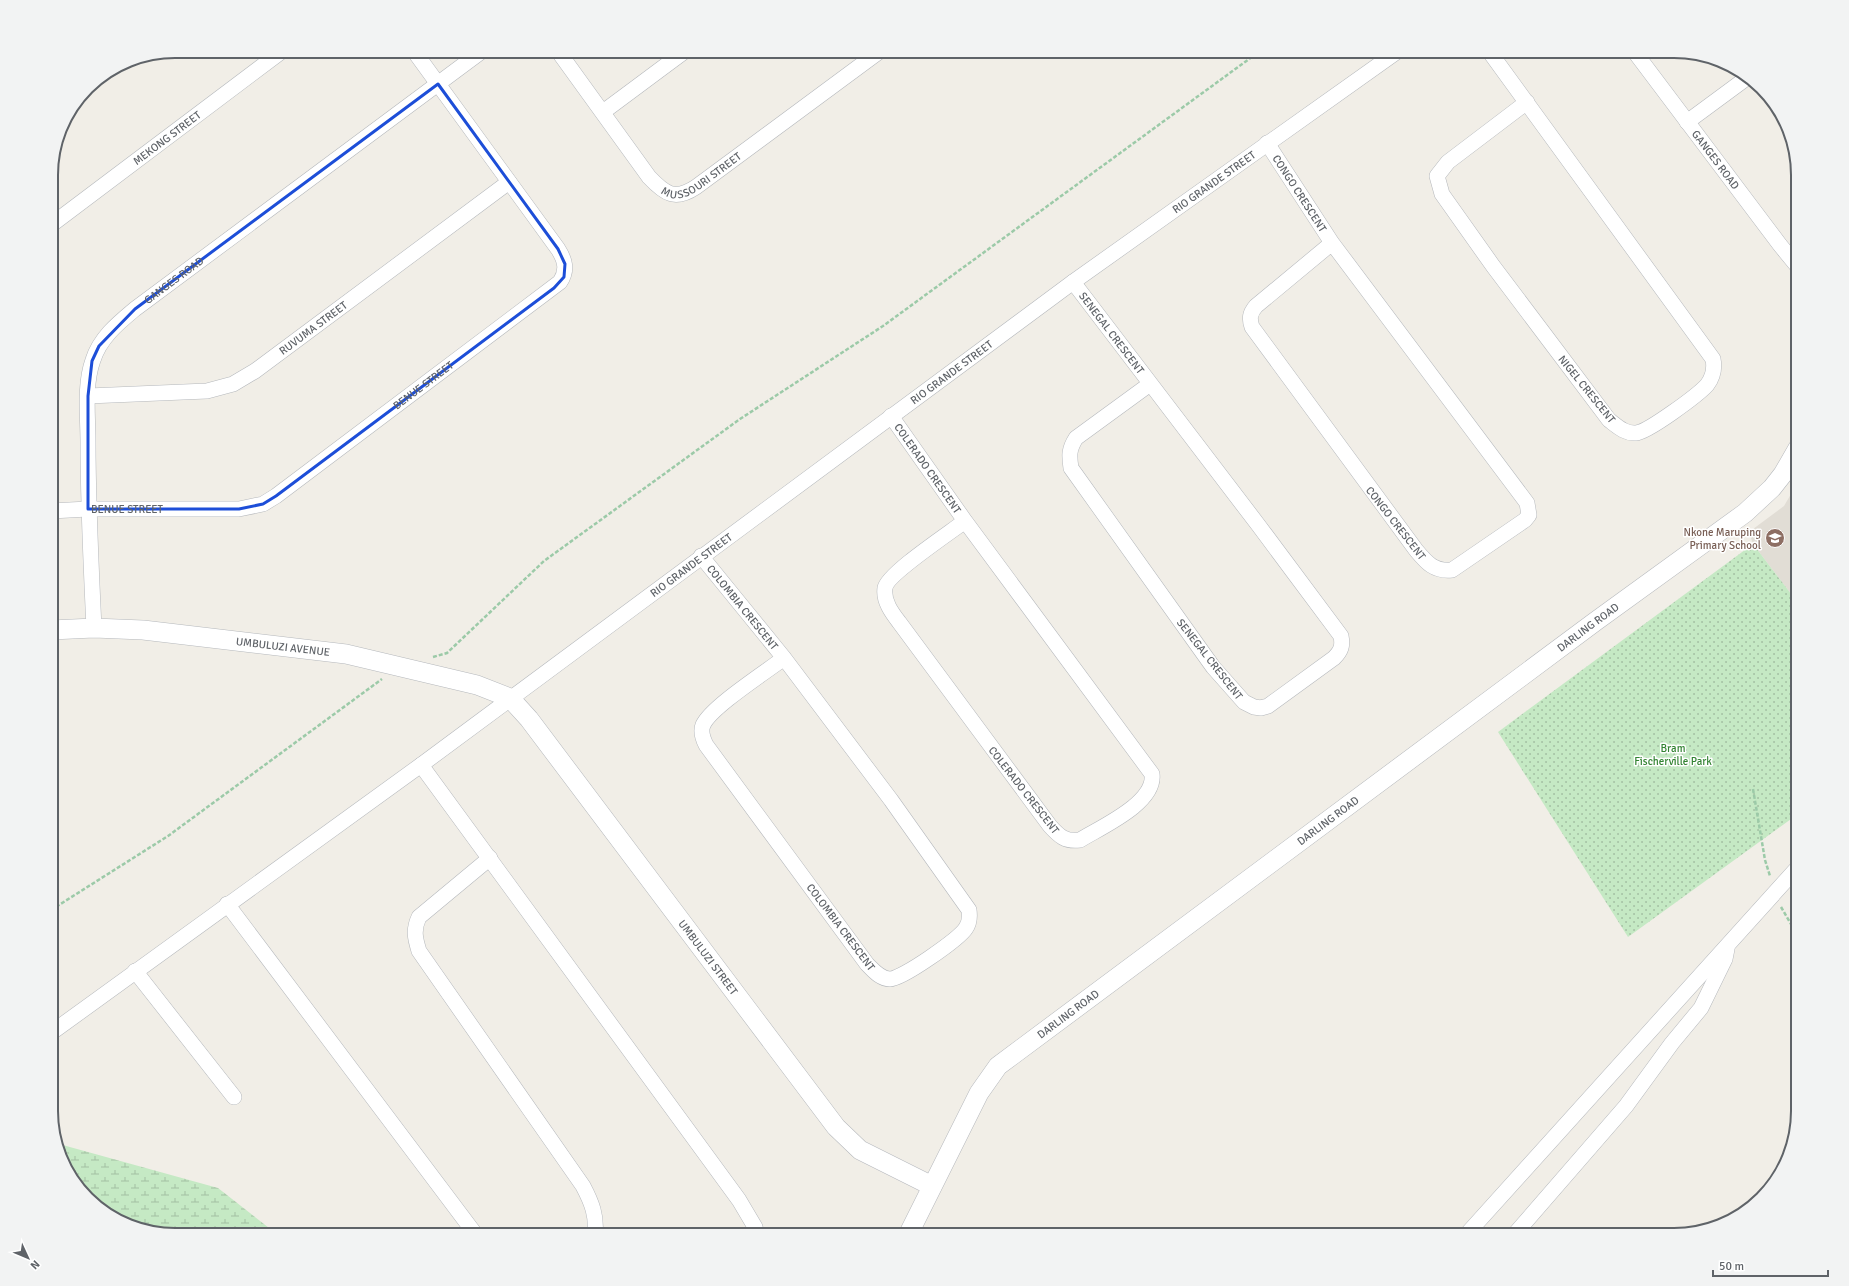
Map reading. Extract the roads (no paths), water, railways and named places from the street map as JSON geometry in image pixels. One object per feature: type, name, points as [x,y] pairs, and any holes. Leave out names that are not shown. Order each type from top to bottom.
[{"type":"street","name":"MEKONG STREET","points":[[58,220],[273,58]]},
{"type":"street","points":[[419,58],[438,84]]},
{"type":"street","name":"GANGES ROAD","points":[[94,628],[88,509],[88,396],[92,361],[99,346],[107,334],[122,320],[473,58]]},
{"type":"street","name":"MUSSOURI STREET","points":[[563,58],[656,185],[671,195],[681,195],[696,187],[871,58]]},
{"type":"street","points":[[603,112],[676,58]]},
{"type":"street","name":"RIO GRANDE STREET","points":[[58,1028],[421,765],[701,556],[1073,282],[1388,58]]},
{"type":"street","name":"NIGEL CRESCENT","points":[[1494,58],[1528,102],[1713,360],[1714,368],[1707,385],[1686,403],[1648,429],[1637,434],[1621,430],[1609,420],[1601,410],[1493,266],[1442,194],[1438,184],[1437,176],[1448,162],[1528,102]]},
{"type":"street","name":"GANGES ROAD","points":[[1639,58],[1791,258]]},
{"type":"street","points":[[1687,122],[1743,81]]},
{"type":"street","name":"BENUE STREET","points":[[58,511],[88,509],[239,509],[264,504],[554,288],[564,277],[565,271],[562,256],[438,84]]},
{"type":"street","name":"CONGO CRESCENT","points":[[1267,143],[1332,243],[1527,503],[1529,515],[1525,520],[1452,570],[1444,571],[1428,564],[1416,550],[1252,327],[1250,321],[1251,313],[1256,306],[1332,243]]},
{"type":"street","name":"RUVUMA STREET","points":[[88,396],[207,391],[234,384],[254,371],[509,182]]},
{"type":"street","name":"SENEGAL CRESCENT","points":[[1073,282],[1341,636],[1342,644],[1340,652],[1334,658],[1268,706],[1261,708],[1244,702],[1218,672],[1071,468],[1069,456],[1070,447],[1076,438],[1150,384]]},
{"type":"street","name":"COLERADO CRESCENT","points":[[891,416],[965,521],[1152,774],[1153,780],[1151,788],[1135,806],[1080,840],[1073,841],[1063,838],[1050,826],[899,622],[886,600],[885,588],[893,575],[965,521]]},
{"type":"street","name":"DARLING ROAD","points":[[911,1228],[979,1094],[994,1071],[1010,1056],[1745,513],[1772,488],[1783,474],[1791,460]]},
{"type":"street","name":"COLOMBIA CRESCENT","points":[[701,556],[784,658],[892,800],[969,910],[970,919],[966,928],[955,940],[894,978],[882,977],[867,964],[706,745],[702,736],[703,725],[714,710],[784,658]]},
{"type":"street","name":"UMBULUZI AVENUE","points":[[58,630],[94,628],[143,630],[346,654],[476,685],[510,698]]},
{"type":"street","name":"UMBULUZI STREET","points":[[510,698],[530,719],[836,1126],[849,1141],[860,1150],[932,1186]]},
{"type":"street","points":[[421,765],[739,1200],[755,1228]]},
{"type":"street","points":[[490,858],[419,917],[415,926],[414,937],[420,951],[583,1186],[593,1204],[597,1222],[596,1228]]},
{"type":"street","points":[[1472,1228],[1504,1192],[1532,1164],[1791,876]]},
{"type":"street","points":[[227,904],[471,1228]]},
{"type":"street","points":[[1520,1228],[1626,1106],[1672,1043],[1701,1008],[1725,959],[1728,944]]},
{"type":"street","points":[[135,971],[234,1096]]},
{"type":"place","name":"Nkone Maruping Primary School","points":[[1775,538]]},
{"type":"park label","name":"Bram Fischerville Park","points":[[1673,754]]}]
